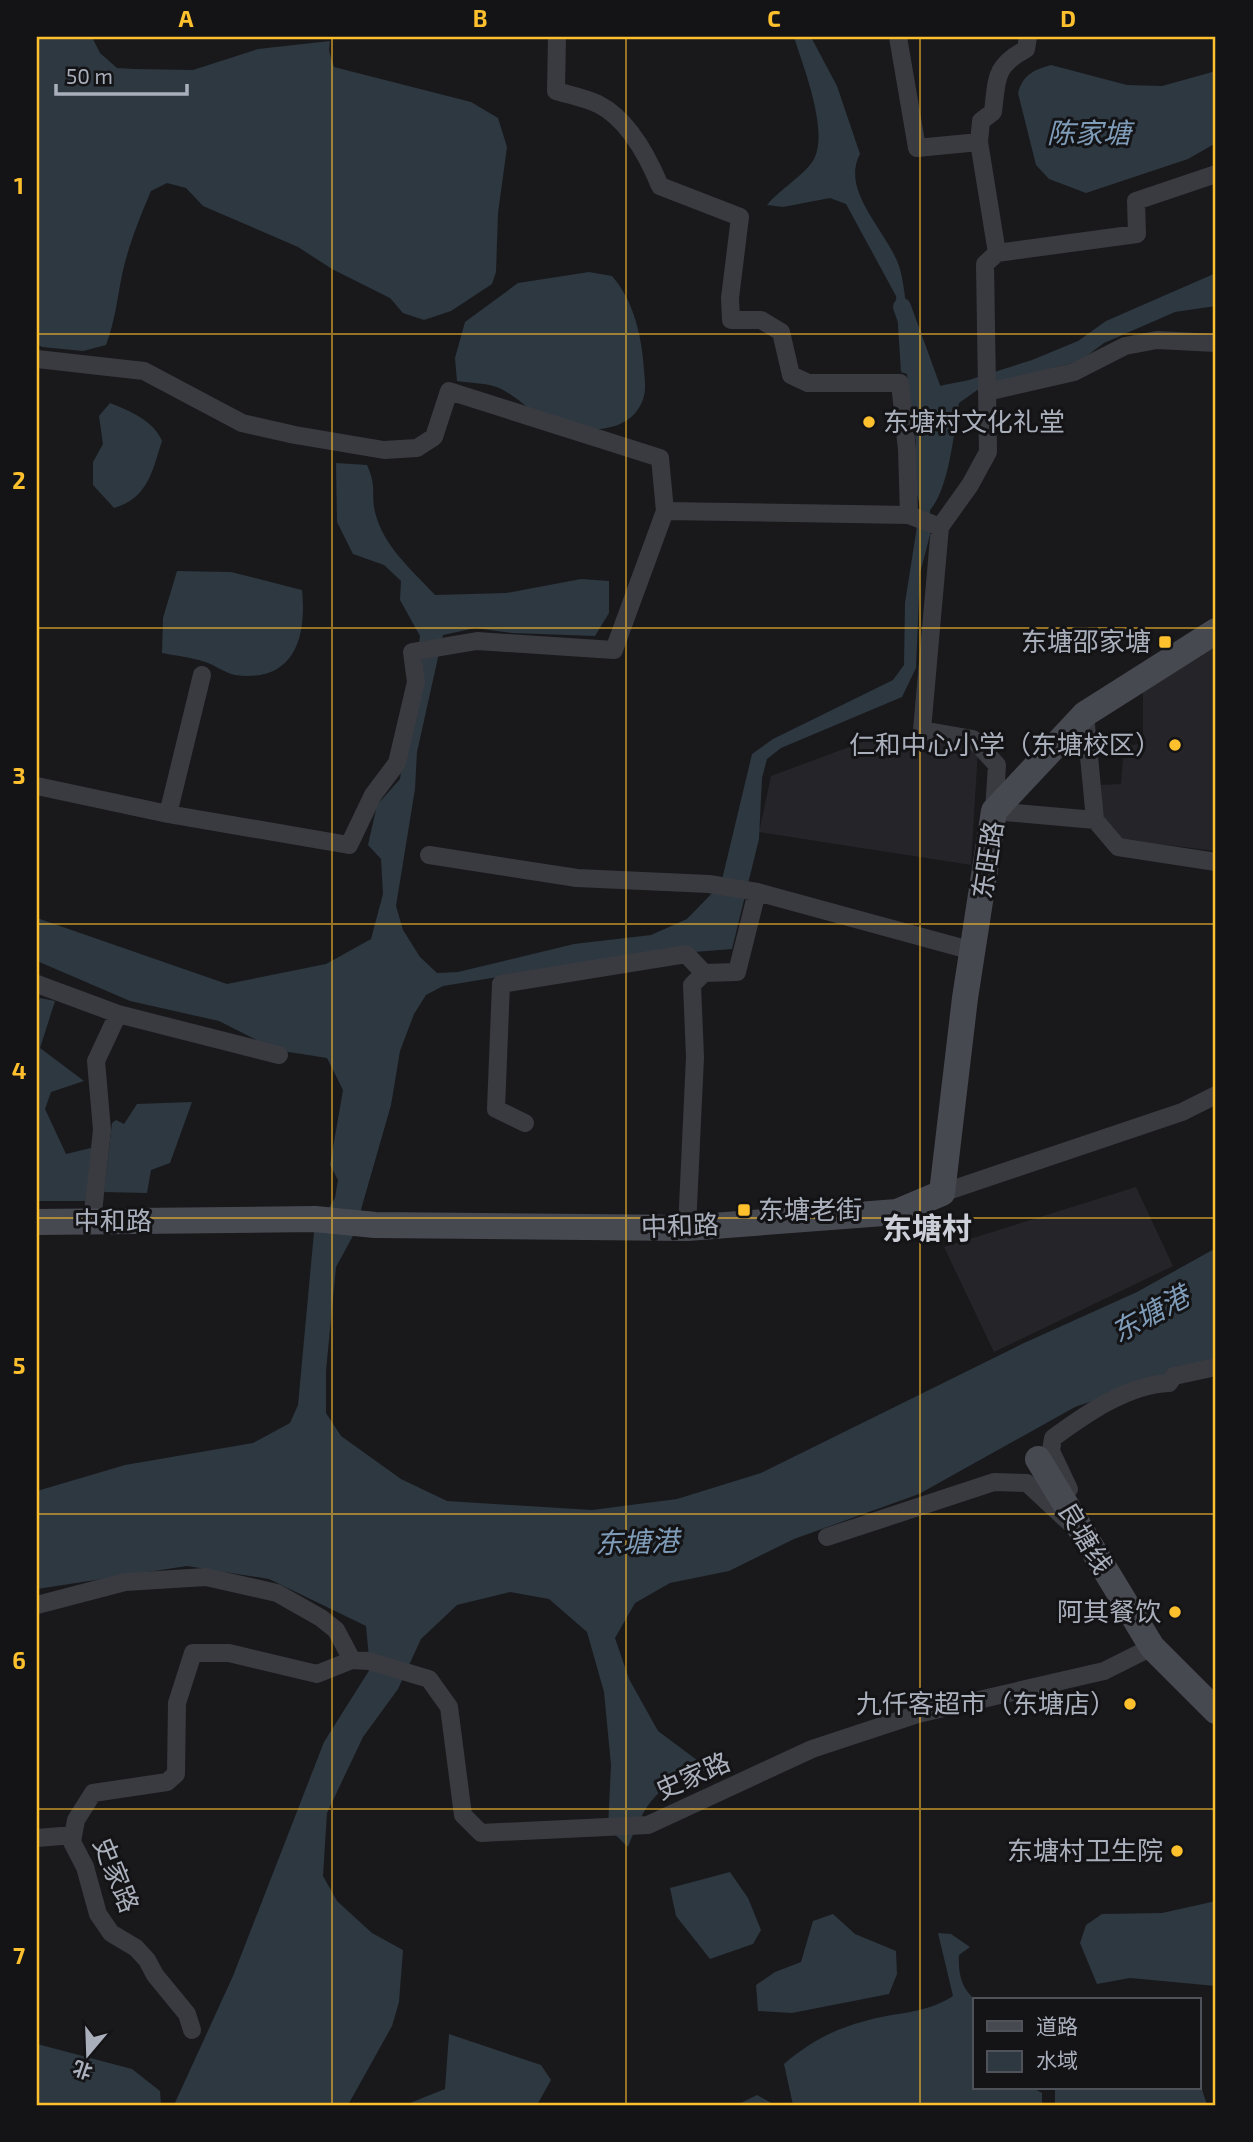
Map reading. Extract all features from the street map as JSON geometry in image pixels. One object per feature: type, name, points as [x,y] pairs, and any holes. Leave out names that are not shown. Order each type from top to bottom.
[{"type":"street","points":[[557,37],[556,91],[600,105],[619,123],[649,160],[660,186],[740,217],[730,298],[731,320],[761,320],[781,332],[791,375],[808,383],[900,383],[907,449],[924,521],[922,730],[973,739],[997,765],[994,811],[1095,820]]},
{"type":"street","points":[[898,37],[917,148],[979,142]]},
{"type":"street","points":[[998,253],[979,142],[981,121],[993,112],[998,71],[1012,57],[1026,49],[1028,37]]},
{"type":"street","points":[[666,511],[924,521],[971,485],[988,452],[985,264],[998,253],[1137,234],[1136,201],[1216,174]]},
{"type":"street","points":[[987,392],[1074,372],[1125,346],[1157,340],[1216,343]]},
{"type":"street","points":[[37,359],[144,371],[242,423],[384,450],[417,448],[433,437],[449,391],[660,458],[666,511],[614,650],[477,640],[412,652],[416,682],[397,763],[373,795],[349,845],[168,814],[37,786]]},
{"type":"street","name":"东旺路","points":[[942,1193],[994,811],[1085,714],[1216,631]]},
{"type":"street","points":[[168,814],[201,675]]},
{"type":"street","points":[[1085,714],[1095,820],[1118,847],[1216,862]]},
{"type":"street","points":[[429,855],[577,878],[709,884],[757,892],[973,951]]},
{"type":"street","points":[[687,1228],[695,1057],[692,985],[704,973],[737,972],[757,892]]},
{"type":"street","points":[[525,1123],[496,1109],[501,984],[685,954],[704,973]]},
{"type":"street","points":[[37,984],[118,1014],[279,1055]]},
{"type":"street","points":[[92,1222],[102,1130],[96,1061],[118,1014]]},
{"type":"street","name":"中和路","points":[[37,1222],[315,1219],[375,1226],[687,1228],[897,1212],[942,1193],[1182,1112],[1216,1095]]},
{"type":"street","points":[[1080,1532],[1074,1500],[1051,1451],[1053,1438],[1102,1405],[1152,1384],[1169,1383],[1174,1376],[1216,1367]]},
{"type":"street","name":"良塘线","points":[[1038,1459],[1152,1647],[1216,1711]]},
{"type":"street","points":[[827,1537],[994,1482],[1027,1483],[1080,1532]]},
{"type":"street","points":[[37,1605],[125,1582],[206,1577],[277,1593],[321,1618],[336,1630],[352,1660]]},
{"type":"street","name":"史家路","points":[[192,2030],[187,2014],[167,1993],[148,1960],[136,1948],[111,1933],[98,1914],[85,1867],[72,1842],[76,1820],[93,1793],[167,1782],[176,1774],[177,1703],[193,1653],[229,1653],[317,1674],[352,1660],[369,1661],[429,1679],[449,1707],[463,1815],[481,1833],[509,1834],[648,1825],[812,1749],[918,1714],[1104,1671],[1152,1647]]},
{"type":"street","points":[[37,1838],[74,1835]]},
{"type":"shaded area","name":"仁和中心小学（东塘校区）","points":[[1216,642],[1216,851],[1118,839],[1105,826],[1098,785],[1121,784],[1124,747],[1143,743],[1143,689]]},
{"type":"shaded area","points":[[884,734],[969,740],[978,749],[971,865],[759,832],[771,776]]},
{"type":"shaded area","points":[[1136,1187],[1173,1266],[994,1352],[944,1247]]},
{"type":"water","points":[[37,37],[92,37],[100,53],[117,68],[193,70],[258,49],[330,41],[329,51],[334,67],[471,102],[498,118],[507,147],[498,213],[496,272],[492,284],[451,311],[424,320],[403,313],[390,298],[332,269],[298,247],[203,206],[186,188],[167,183],[151,191],[139,221],[125,264],[106,345],[83,351],[42,347],[37,344]]},
{"type":"water","name":"东塘港","points":[[794,37],[811,37],[837,86],[860,154],[855,168],[860,196],[899,266],[913,349],[925,378],[934,387],[969,380],[1032,360],[1078,341],[1106,321],[1216,273],[1216,306],[1175,312],[1104,343],[1080,361],[983,386],[959,403],[946,475],[942,489],[930,510],[930,535],[920,573],[916,668],[902,697],[781,748],[767,759],[762,778],[759,839],[732,949],[606,959],[443,986],[426,995],[414,1014],[400,1051],[391,1105],[354,1234],[336,1267],[326,1371],[326,1413],[341,1436],[401,1479],[447,1501],[592,1510],[677,1499],[761,1473],[1024,1343],[1137,1292],[1216,1248],[1216,1372],[1165,1376],[1075,1407],[919,1494],[794,1539],[729,1571],[670,1583],[635,1603],[615,1638],[629,1679],[658,1731],[709,1769],[678,1781],[656,1795],[642,1816],[628,1847],[608,1828],[611,1765],[604,1692],[587,1632],[549,1599],[510,1592],[457,1605],[421,1639],[398,1689],[363,1737],[327,1813],[323,1876],[337,1901],[372,1933],[403,1950],[399,2002],[392,2026],[348,2105],[174,2105],[233,1976],[324,1742],[370,1669],[366,1626],[269,1579],[187,1566],[37,1589],[37,1491],[125,1465],[253,1443],[290,1423],[298,1405],[314,1232],[335,1198],[338,1180],[330,1165],[343,1090],[327,1058],[276,1050],[219,1021],[130,1001],[37,961],[37,918],[227,984],[326,964],[371,939],[383,894],[381,859],[368,845],[377,805],[400,779],[420,636],[400,600],[401,581],[384,565],[353,554],[337,522],[336,463],[367,465],[373,485],[375,512],[385,536],[400,557],[435,595],[506,593],[581,579],[609,581],[609,613],[595,636],[512,633],[475,628],[443,635],[417,752],[415,789],[396,906],[403,930],[420,957],[437,973],[458,972],[574,944],[651,935],[687,919],[721,884],[752,754],[773,739],[893,680],[904,665],[905,603],[920,507],[916,490],[916,443],[907,374],[901,372],[896,296],[846,204],[830,198],[783,207],[767,205],[810,165],[818,147],[817,116]]},
{"type":"water","name":"陈家塘","points":[[1051,65],[1127,85],[1162,86],[1216,71],[1216,143],[1188,159],[1086,193],[1049,179],[1036,165],[1018,93],[1030,74]]},
{"type":"water","points":[[589,272],[612,276],[626,297],[636,320],[645,388],[642,402],[632,416],[611,427],[571,427],[542,417],[499,388],[457,381],[455,358],[465,322],[518,283]]},
{"type":"water","points":[[110,403],[147,422],[162,441],[151,473],[141,491],[125,504],[114,508],[93,485],[93,462],[103,444],[99,416]]},
{"type":"water","points":[[177,571],[231,572],[302,590],[302,625],[292,654],[271,672],[255,676],[235,675],[200,660],[162,653],[163,618]]},
{"type":"water","points":[[40,998],[55,1001],[40,1048],[84,1081],[51,1092],[45,1109],[66,1154],[95,1147],[87,1201],[37,1201],[37,1007]]},
{"type":"water","points":[[192,1102],[170,1163],[151,1170],[147,1193],[104,1192],[112,1123],[116,1120],[124,1124],[137,1104]]},
{"type":"water","points":[[730,1872],[748,1898],[761,1930],[753,1944],[710,1959],[676,1916],[670,1888]]},
{"type":"water","points":[[1216,1901],[1216,1986],[1130,1978],[1097,1984],[1080,1943],[1086,1925],[1102,1914],[1162,1913]]},
{"type":"water","points":[[833,1914],[855,1934],[896,1951],[897,1974],[889,1994],[792,2013],[758,2011],[756,1985],[775,1972],[801,1962],[813,1921]]},
{"type":"water","points":[[938,1933],[951,1934],[970,1947],[959,1955],[959,1962],[964,1986],[974,1998],[973,2090],[1037,2090],[1042,2093],[1042,2105],[793,2105],[784,2064],[803,2049],[842,2028],[932,2006],[953,1996]]},
{"type":"water","points":[[449,2034],[541,2065],[551,2080],[537,2105],[405,2105],[445,2089]]},
{"type":"water","points":[[37,2044],[132,2069],[160,2091],[161,2105],[37,2105]]},
{"type":"water","points":[[1200,2083],[1207,2105],[1055,2105],[1055,2090],[1200,2090]]},
{"type":"water","points":[[757,2095],[775,2105],[737,2105]]},
{"type":"waterway","points":[[902,307],[938,406]]},
{"type":"place","name":"东塘村文化礼堂","points":[[869,422]]},
{"type":"place","name":"东塘邵家塘","points":[[1165,642]]},
{"type":"place","name":"仁和中心小学（东塘校区）","points":[[1175,745]]},
{"type":"place","name":"东塘老街","points":[[744,1210]]},
{"type":"place","name":"阿其餐饮","points":[[1175,1612]]},
{"type":"place","name":"九仟客超市（东塘店）","points":[[1130,1704]]},
{"type":"place","name":"东塘村卫生院","points":[[1177,1851]]},
{"type":"district","name":"东塘村","points":[[927,1229]]}]
